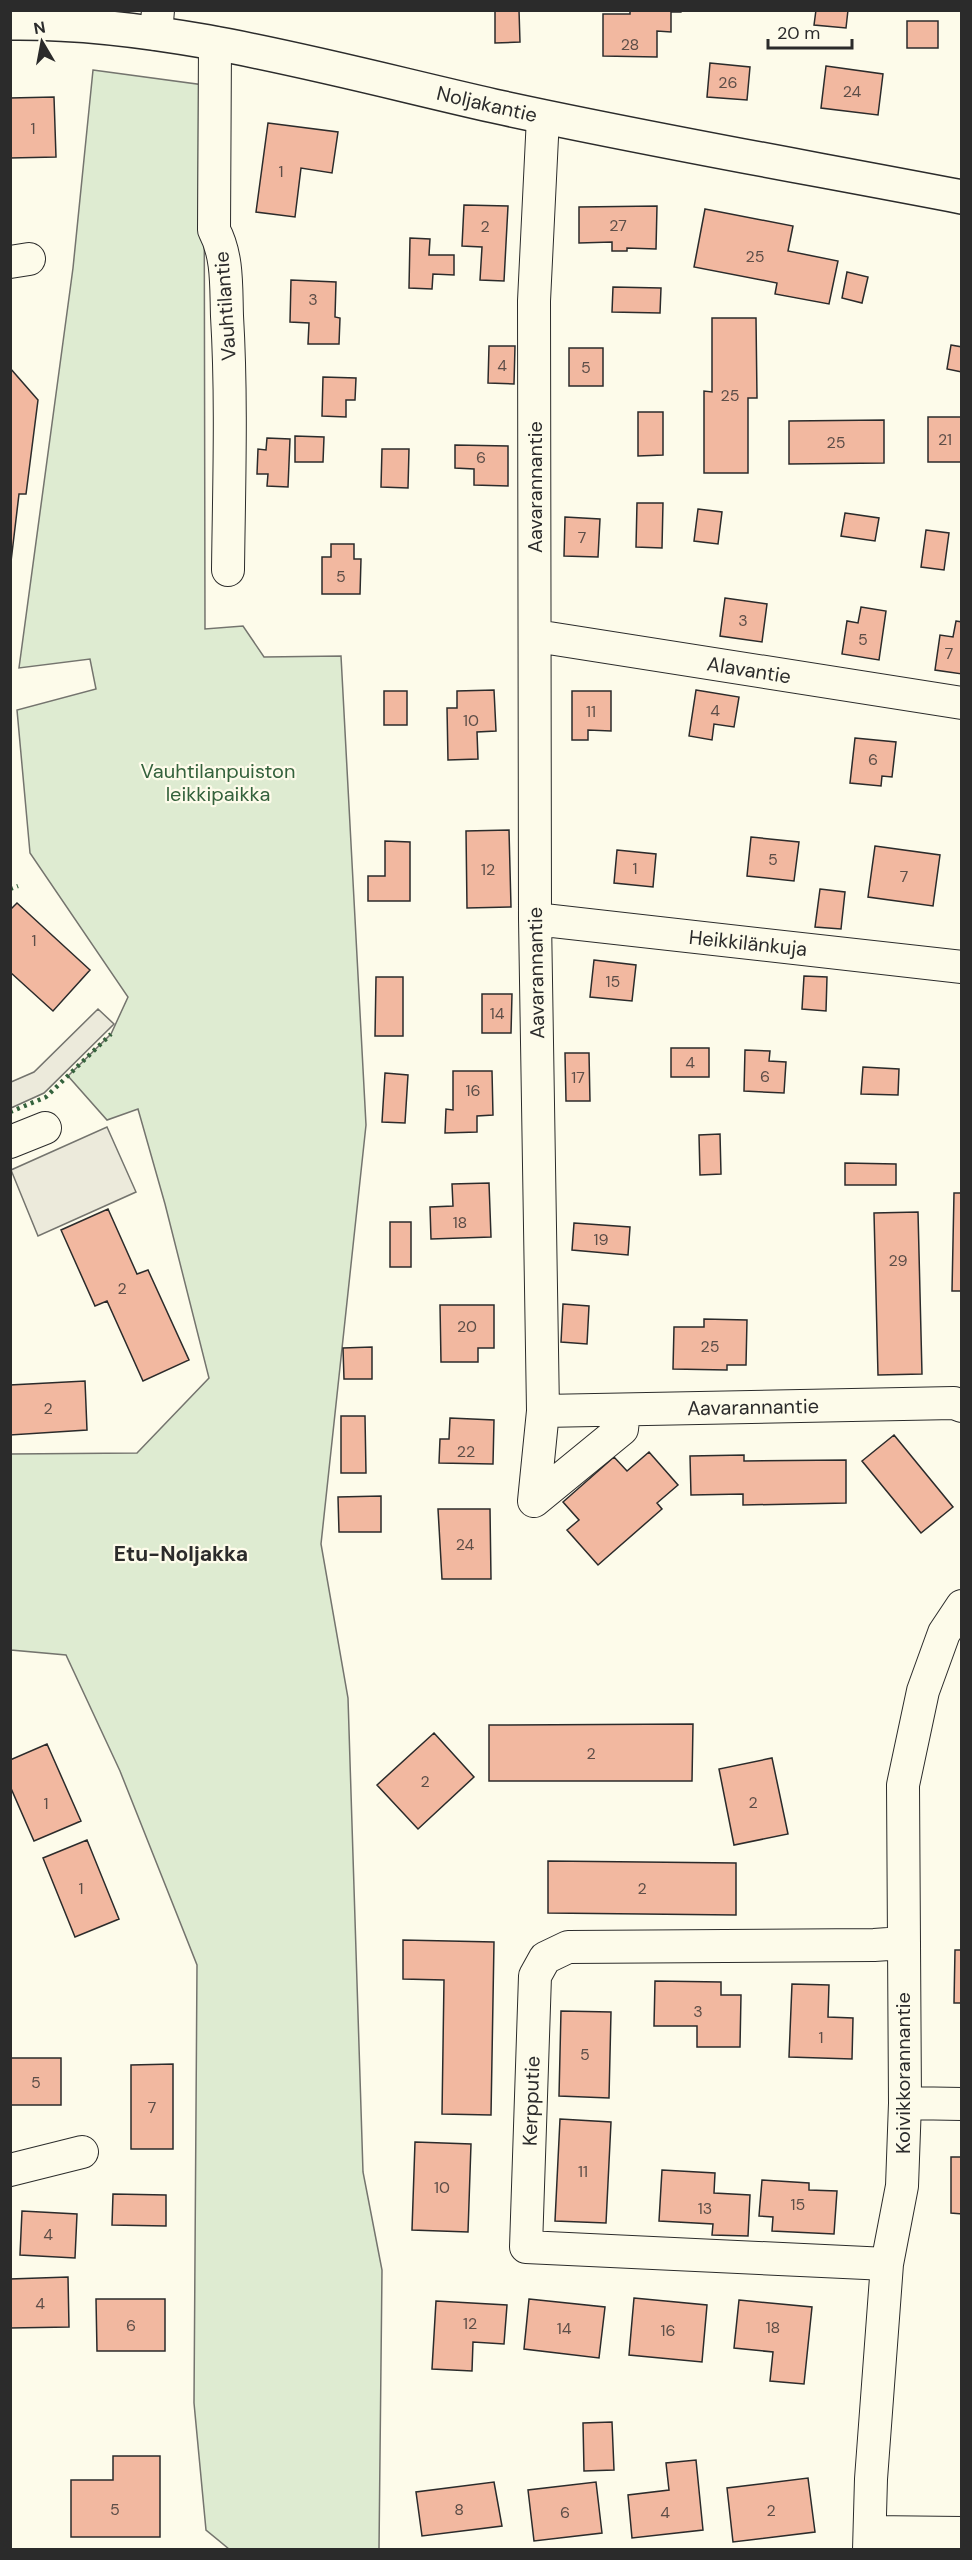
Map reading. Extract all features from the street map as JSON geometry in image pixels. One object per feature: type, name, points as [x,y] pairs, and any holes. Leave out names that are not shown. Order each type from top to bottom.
[{"type":"main road","name":"Noljakantie","points":[[10,23],[99,28],[157,22],[215,43],[543,117],[962,197]]},
{"type":"street","name":"Vauhtilantie","points":[[215,43],[214,230],[221,244],[225,275],[229,353],[228,570]]},
{"type":"street","name":"Aavarannantie","points":[[543,117],[534,301],[536,636],[534,919],[543,1411],[954,1403],[962,1406]]},
{"type":"street","name":"Alavantie","points":[[536,636],[962,703]]},
{"type":"street","name":"Heikkilänkuja","points":[[534,919],[962,967]]},
{"type":"street","points":[[10,1142],[45,1128]]},
{"type":"street","points":[[543,1411],[534,1501],[622,1429],[624,1410]]},
{"type":"street","name":"Koivikkorannantie","points":[[869,2541],[874,2434],[887,2264],[902,2186],[905,2103],[903,1785],[923,1691],[945,1633],[962,1606]]},
{"type":"street","name":"Kerpputie","points":[[887,2264],[526,2247],[535,1976],[545,1958],[568,1947],[903,1943]]},
{"type":"street","points":[[905,2103],[962,2104]]},
{"type":"street","points":[[10,2170],[82,2152]]},
{"type":"street","points":[[869,2541],[962,2533]]},
{"type":"green space","name":"Vauhtilanpuiston leikkipaikka","points":[[93,70],[204,85],[205,629],[243,626],[264,657],[341,656],[366,1125],[321,1544],[348,1698],[363,2172],[382,2270],[379,2549],[229,2549],[206,2530],[194,2403],[197,1965],[120,1771],[66,1655],[11,1650],[10,1454],[137,1453],[209,1378],[165,1204],[138,1109],[107,1120],[68,1076],[111,1034],[128,997],[30,853],[17,710],[96,689],[90,659],[19,668],[73,268]]},
{"type":"shaded area","points":[[98,1009],[114,1024],[44,1093],[11,1108],[11,1082],[34,1072]]},
{"type":"shaded area","points":[[107,1127],[136,1192],[38,1236],[11,1170]]},
{"type":"building","points":[[495,10],[519,10],[520,42],[495,43]]},
{"type":"building","points":[[630,10],[682,10],[671,12],[671,32],[657,31],[657,57],[603,56],[603,14],[630,14]]},
{"type":"building","points":[[816,10],[848,10],[846,28],[814,25]]},
{"type":"building","points":[[907,21],[938,21],[938,48],[907,48]]},
{"type":"building","points":[[710,63],[750,67],[747,100],[707,97]]},
{"type":"building","points":[[826,66],[883,74],[878,115],[821,108]]},
{"type":"building","points":[[54,97],[56,157],[10,158],[10,98]]},
{"type":"building","points":[[268,123],[338,132],[332,173],[301,168],[295,217],[256,212]]},
{"type":"building","points":[[464,205],[508,206],[504,281],[480,280],[482,247],[462,246]]},
{"type":"building","points":[[657,206],[656,249],[627,248],[627,251],[612,251],[612,242],[579,243],[579,207]]},
{"type":"building","points":[[705,209],[793,226],[788,251],[838,261],[829,304],[775,294],[777,283],[694,267]]},
{"type":"building","points":[[410,238],[430,239],[429,255],[454,255],[454,275],[433,274],[432,289],[409,288]]},
{"type":"building","points":[[847,272],[868,277],[862,303],[842,298]]},
{"type":"building","points":[[291,280],[336,282],[335,317],[340,318],[339,344],[308,344],[309,323],[290,322]]},
{"type":"building","points":[[613,287],[661,288],[660,313],[612,312]]},
{"type":"building","points":[[712,318],[756,318],[757,398],[748,398],[748,473],[704,473],[704,391],[712,392]]},
{"type":"building","points":[[951,345],[962,347],[962,372],[947,369]]},
{"type":"building","points":[[489,346],[515,346],[514,384],[488,383]]},
{"type":"building","points":[[569,348],[603,348],[603,386],[569,386]]},
{"type":"building","points":[[10,368],[38,400],[26,494],[19,494],[10,570]]},
{"type":"building","points":[[323,377],[356,378],[355,400],[346,400],[346,417],[322,416]]},
{"type":"building","points":[[638,412],[663,412],[663,455],[638,456]]},
{"type":"building","points":[[928,417],[962,417],[962,462],[928,462]]},
{"type":"building","points":[[884,420],[884,463],[789,464],[789,421]]},
{"type":"building","points":[[295,436],[324,437],[323,462],[295,462]]},
{"type":"building","points":[[267,438],[290,439],[288,487],[267,486],[268,474],[257,474],[258,449],[266,450]]},
{"type":"building","points":[[455,445],[508,446],[508,486],[474,485],[474,469],[455,468]]},
{"type":"building","points":[[382,449],[409,449],[408,488],[381,487]]},
{"type":"building","points":[[637,503],[663,503],[662,548],[636,547]]},
{"type":"building","points":[[698,509],[722,512],[718,544],[694,541]]},
{"type":"building","points":[[845,513],[879,518],[875,541],[841,536]]},
{"type":"building","points":[[565,517],[600,519],[598,557],[564,556]]},
{"type":"building","points":[[926,530],[949,533],[944,570],[921,567]]},
{"type":"building","points":[[331,544],[354,544],[354,559],[361,559],[360,594],[322,594],[322,557],[331,557]]},
{"type":"building","points":[[725,598],[767,604],[762,642],[720,636]]},
{"type":"building","points":[[861,607],[886,611],[879,660],[842,654],[847,621],[858,623]]},
{"type":"building","points":[[956,621],[962,622],[962,674],[935,670],[940,635],[953,637]]},
{"type":"building","points":[[494,690],[496,731],[477,732],[478,759],[448,760],[447,708],[457,708],[457,691]]},
{"type":"building","points":[[696,690],[739,697],[734,727],[714,724],[712,740],[689,736]]},
{"type":"building","points":[[384,691],[407,691],[407,725],[384,725]]},
{"type":"building","points":[[572,691],[611,691],[611,731],[588,730],[588,740],[572,740]]},
{"type":"building","points":[[855,738],[896,742],[892,777],[882,776],[881,786],[850,783]]},
{"type":"building","points":[[509,830],[511,907],[467,908],[466,831]]},
{"type":"building","points":[[751,837],[799,842],[794,881],[747,876]]},
{"type":"building","points":[[385,841],[410,842],[410,901],[368,901],[368,876],[385,876]]},
{"type":"building","points":[[875,846],[940,855],[933,906],[868,897]]},
{"type":"building","points":[[617,850],[656,854],[653,887],[614,883]]},
{"type":"building","points":[[820,889],[845,892],[841,929],[815,927]]},
{"type":"building","points":[[17,903],[90,970],[53,1011],[10,972],[10,910]]},
{"type":"building","points":[[594,960],[636,965],[632,1001],[590,997]]},
{"type":"building","points":[[804,976],[827,977],[826,1011],[802,1009]]},
{"type":"building","points":[[376,977],[403,977],[403,1036],[375,1036]]},
{"type":"building","points":[[482,994],[512,994],[511,1033],[482,1033]]},
{"type":"building","points":[[671,1048],[709,1048],[709,1077],[671,1077]]},
{"type":"building","points":[[745,1050],[770,1051],[769,1061],[786,1062],[784,1093],[744,1091]]},
{"type":"building","points":[[565,1053],[589,1053],[590,1101],[566,1101]]},
{"type":"building","points":[[863,1067],[899,1069],[898,1095],[861,1094]]},
{"type":"building","points":[[453,1071],[492,1071],[493,1115],[477,1116],[477,1132],[445,1133],[446,1109],[453,1110]]},
{"type":"building","points":[[385,1073],[408,1075],[405,1123],[382,1122]]},
{"type":"building","points":[[720,1134],[721,1174],[700,1175],[699,1135]]},
{"type":"building","points":[[845,1163],[896,1164],[896,1185],[845,1185]]},
{"type":"building","points":[[489,1183],[491,1237],[431,1239],[430,1207],[453,1206],[452,1184]]},
{"type":"building","points":[[954,1193],[962,1193],[962,1291],[952,1291]]},
{"type":"building","points":[[108,1209],[137,1274],[148,1270],[189,1360],[143,1381],[107,1301],[95,1306],[61,1230]]},
{"type":"building","points":[[918,1212],[922,1374],[878,1375],[874,1213]]},
{"type":"building","points":[[390,1222],[411,1222],[411,1267],[390,1267]]},
{"type":"building","points":[[574,1223],[630,1227],[628,1255],[572,1250]]},
{"type":"building","points":[[563,1304],[589,1306],[587,1344],[561,1342]]},
{"type":"building","points":[[440,1305],[494,1305],[494,1348],[478,1348],[478,1362],[441,1362]]},
{"type":"building","points":[[704,1319],[747,1320],[746,1365],[727,1365],[727,1370],[673,1369],[674,1327],[704,1327]]},
{"type":"building","points":[[372,1347],[372,1379],[344,1379],[343,1348]]},
{"type":"building","points":[[85,1381],[87,1430],[10,1435],[10,1385]]},
{"type":"building","points":[[341,1416],[365,1416],[366,1473],[341,1473]]},
{"type":"building","points":[[450,1418],[494,1420],[493,1464],[439,1463],[440,1439],[449,1439]]},
{"type":"building","points":[[894,1435],[953,1507],[921,1533],[862,1461]]},
{"type":"building","points":[[649,1452],[678,1485],[657,1503],[662,1509],[598,1565],[567,1530],[579,1520],[563,1502],[614,1457],[627,1471]]},
{"type":"building","points":[[744,1455],[744,1461],[846,1460],[846,1503],[743,1505],[743,1494],[691,1495],[690,1456]]},
{"type":"building","points":[[381,1496],[381,1532],[339,1532],[338,1497]]},
{"type":"building","points":[[438,1509],[490,1509],[491,1579],[442,1579]]},
{"type":"building","points":[[693,1724],[692,1781],[489,1781],[489,1725]]},
{"type":"building","points":[[434,1733],[474,1777],[418,1829],[377,1785]]},
{"type":"building","points":[[47,1744],[81,1821],[34,1841],[10,1786],[10,1760]]},
{"type":"building","points":[[772,1758],[788,1834],[734,1845],[719,1769]]},
{"type":"building","points":[[87,1840],[119,1919],[75,1937],[43,1858]]},
{"type":"building","points":[[548,1861],[736,1863],[736,1915],[548,1913]]},
{"type":"building","points":[[403,1940],[494,1942],[491,2115],[442,2114],[444,1980],[403,1979]]},
{"type":"building","points":[[955,1950],[962,1950],[962,2003],[954,2003]]},
{"type":"building","points":[[655,1981],[721,1982],[721,1995],[741,1995],[740,2047],[697,2047],[697,2026],[654,2026]]},
{"type":"building","points":[[792,1984],[829,1985],[828,2017],[853,2018],[852,2059],[789,2057]]},
{"type":"building","points":[[561,2011],[611,2012],[609,2098],[559,2096]]},
{"type":"building","points":[[10,2058],[61,2058],[61,2105],[10,2105]]},
{"type":"building","points":[[173,2064],[173,2149],[131,2149],[131,2065]]},
{"type":"building","points":[[560,2119],[611,2122],[606,2223],[555,2221]]},
{"type":"building","points":[[415,2142],[471,2144],[468,2232],[412,2230]]},
{"type":"building","points":[[951,2157],[962,2157],[962,2214],[951,2213]]},
{"type":"building","points":[[662,2170],[715,2173],[714,2193],[750,2195],[748,2236],[712,2235],[713,2224],[659,2221]]},
{"type":"building","points":[[762,2180],[809,2183],[809,2190],[837,2191],[834,2234],[772,2231],[773,2217],[759,2216]]},
{"type":"building","points":[[113,2194],[166,2195],[166,2226],[112,2225]]},
{"type":"building","points":[[22,2211],[77,2214],[75,2258],[20,2255]]},
{"type":"building","points":[[68,2277],[69,2327],[10,2328],[10,2279]]},
{"type":"building","points":[[634,2298],[707,2305],[702,2362],[629,2355]]},
{"type":"building","points":[[96,2299],[165,2299],[165,2351],[97,2351]]},
{"type":"building","points":[[529,2299],[605,2307],[599,2358],[524,2349]]},
{"type":"building","points":[[739,2300],[812,2307],[804,2384],[770,2381],[773,2352],[734,2348]]},
{"type":"building","points":[[436,2301],[507,2305],[504,2344],[473,2342],[472,2371],[432,2369]]},
{"type":"building","points":[[612,2422],[614,2470],[584,2471],[583,2423]]},
{"type":"building","points":[[113,2456],[160,2456],[160,2537],[71,2537],[71,2480],[113,2480]]},
{"type":"building","points":[[696,2460],[703,2530],[632,2538],[628,2495],[669,2490],[666,2463]]},
{"type":"building","points":[[808,2478],[815,2532],[733,2542],[727,2488]]},
{"type":"building","points":[[494,2482],[502,2526],[422,2536],[416,2492]]},
{"type":"building","points":[[596,2482],[602,2533],[534,2541],[528,2490]]},
{"type":"hedge","points":[[10,889],[18,886]]},
{"type":"hedge","points":[[10,1112],[46,1097],[111,1034]]},
{"type":"district","name":"Etu-Noljakka","points":[[181,1554]]}]
